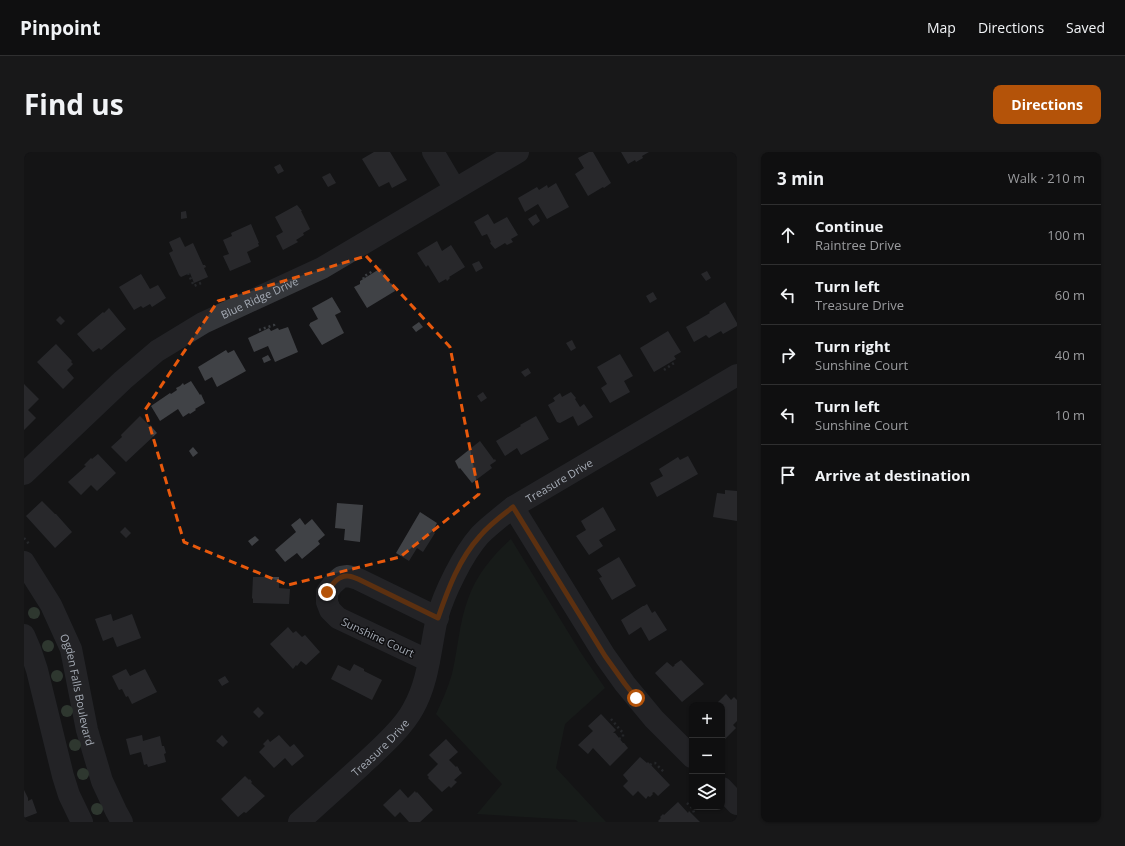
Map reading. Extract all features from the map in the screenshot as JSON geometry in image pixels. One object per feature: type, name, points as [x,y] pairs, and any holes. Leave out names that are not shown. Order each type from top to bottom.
[{"type":"street","points":[[434,152],[455,189]]},
{"type":"street","name":"Blue Ridge Drive","points":[[24,474],[123,380],[157,351],[203,324],[322,268],[455,189],[487,160],[518,152]]},
{"type":"street","name":"Treasure Drive","points":[[299,822],[379,749],[413,710],[425,681],[438,618],[444,599],[460,563],[480,535],[513,507],[735,382]]},
{"type":"street","points":[[513,507],[605,656],[625,684],[654,719],[689,754]]},
{"type":"street","name":"Ogden Falls Boulevard","points":[[24,562],[51,605],[71,649],[87,730],[102,781],[122,822]]},
{"type":"street","name":"Sunshine Court","points":[[429,661],[338,618],[330,610],[327,602],[327,592],[341,577],[348,576],[358,579],[438,618]]},
{"type":"street","points":[[24,635],[37,670],[63,776],[69,795],[82,822]]},
{"type":"street","points":[[725,791],[737,804]]},
{"type":"path","points":[[364,279],[363,276],[373,271]]},
{"type":"path","points":[[188,274],[194,286],[201,283]]},
{"type":"path","points":[[259,330],[274,324],[276,329]]},
{"type":"path","points":[[664,370],[674,363],[672,361]]},
{"type":"path","points":[[611,719],[623,733],[623,737],[619,739]]},
{"type":"path","points":[[650,764],[655,764],[665,773]]},
{"type":"path","points":[[687,803],[694,811],[693,815]]},
{"type":"highlighted area","points":[[366,256],[450,347],[479,494],[400,557],[288,585],[184,542],[145,410],[218,301]]},
{"type":"shaded area","points":[[511,539],[581,653],[605,688],[565,724],[556,768],[606,822],[578,822],[576,820],[477,814],[502,784],[436,714],[452,674],[465,608],[471,590],[486,566]]},
{"type":"building","points":[[374,152],[390,152],[407,180],[392,188],[389,182],[379,187],[362,159]]},
{"type":"building","points":[[589,152],[593,152],[611,183],[588,196],[575,174],[584,168],[578,158]]},
{"type":"building","points":[[621,152],[649,152],[636,162],[635,160],[628,164]]},
{"type":"building","points":[[280,164],[284,171],[278,174],[274,167]]},
{"type":"building","points":[[330,173],[336,183],[328,187],[322,177]]},
{"type":"building","points":[[556,183],[569,207],[547,219],[538,204],[525,212],[518,198],[537,187],[539,190],[547,185],[548,188]]},
{"type":"building","points":[[297,205],[302,211],[310,229],[296,240],[298,242],[283,250],[276,236],[283,232],[275,217]]},
{"type":"building","points":[[186,211],[187,218],[181,219],[181,212]]},
{"type":"building","points":[[488,214],[494,224],[507,217],[518,235],[511,239],[513,242],[507,245],[505,243],[495,249],[490,243],[491,242],[487,234],[482,236],[474,222]]},
{"type":"building","points":[[536,214],[540,221],[533,226],[528,219]]},
{"type":"building","points":[[251,224],[259,246],[247,252],[251,262],[230,271],[223,256],[229,254],[223,240],[232,236],[231,233]]},
{"type":"building","points":[[180,237],[185,247],[193,243],[203,265],[206,267],[204,268],[208,277],[194,283],[190,273],[181,277],[179,275],[169,253],[173,251],[169,242]]},
{"type":"building","points":[[437,241],[442,251],[451,245],[465,267],[449,277],[450,278],[447,281],[446,279],[439,283],[428,265],[426,267],[417,253]]},
{"type":"building","points":[[479,261],[483,268],[476,272],[472,264]]},
{"type":"building","points":[[381,268],[391,284],[392,283],[395,291],[367,308],[354,287],[360,284],[360,281]]},
{"type":"building","points":[[707,271],[711,278],[706,281],[701,274]]},
{"type":"building","points":[[141,274],[150,289],[158,285],[166,298],[152,307],[150,304],[143,308],[141,306],[134,310],[119,287]]},
{"type":"building","points":[[653,292],[657,299],[650,303],[646,296]]},
{"type":"building","points":[[332,297],[341,312],[335,315],[344,333],[322,345],[309,325],[318,319],[312,308]]},
{"type":"building","points":[[725,302],[737,323],[737,326],[723,334],[721,331],[709,338],[706,335],[694,342],[686,327]]},
{"type":"building","points":[[109,308],[126,329],[101,350],[99,348],[93,352],[77,334]]},
{"type":"building","points":[[60,316],[65,321],[61,325],[56,320]]},
{"type":"building","points":[[419,322],[423,327],[416,332],[412,327]]},
{"type":"building","points":[[288,327],[298,352],[275,362],[268,346],[254,352],[248,338],[269,328],[271,331],[278,328],[279,330]]},
{"type":"building","points":[[668,331],[681,352],[674,356],[676,359],[654,372],[640,348]]},
{"type":"building","points":[[572,340],[576,348],[571,351],[566,343]]},
{"type":"building","points":[[56,344],[73,364],[67,370],[74,378],[63,389],[37,362]]},
{"type":"building","points":[[226,350],[228,353],[234,350],[246,371],[217,387],[212,377],[205,381],[198,367]]},
{"type":"building","points":[[620,354],[633,376],[624,381],[630,392],[610,403],[601,388],[607,384],[597,367]]},
{"type":"building","points":[[268,355],[271,360],[264,363],[262,358]]},
{"type":"building","points":[[528,368],[531,373],[525,377],[521,372]]},
{"type":"building","points":[[191,381],[200,395],[201,394],[205,403],[190,414],[189,413],[183,417],[178,409],[160,421],[151,406],[177,390],[176,388],[183,383],[184,385]]},
{"type":"building","points":[[24,384],[39,399],[28,410],[36,418],[24,430]]},
{"type":"building","points":[[483,392],[487,398],[481,402],[477,396]]},
{"type":"building","points":[[571,392],[576,398],[575,399],[580,407],[584,404],[593,417],[578,426],[573,416],[560,423],[557,422],[548,405],[555,401],[553,398],[560,393],[562,397]]},
{"type":"building","points":[[140,416],[157,433],[126,462],[111,447],[122,437],[121,435]]},
{"type":"building","points":[[536,416],[549,439],[521,455],[517,448],[505,456],[496,441]]},
{"type":"building","points":[[480,441],[496,461],[490,465],[492,468],[472,483],[460,468],[459,469],[455,461]]},
{"type":"building","points":[[193,447],[198,453],[193,457],[189,451]]},
{"type":"building","points":[[98,454],[116,473],[97,491],[91,485],[81,495],[68,482],[86,466],[84,465],[91,458],[92,459]]},
{"type":"building","points":[[688,456],[698,474],[657,497],[650,483],[663,476],[659,469],[678,457],[680,460]]},
{"type":"building","points":[[725,490],[737,491],[737,521],[713,517],[717,493],[725,494]]},
{"type":"building","points":[[42,501],[72,532],[55,548],[26,516]]},
{"type":"building","points":[[337,503],[363,505],[360,542],[344,540],[345,529],[335,528]]},
{"type":"building","points":[[603,507],[616,530],[599,540],[603,546],[589,555],[576,536],[586,530],[581,521]]},
{"type":"building","points":[[420,512],[437,523],[433,531],[435,533],[423,552],[417,548],[409,561],[396,553]]},
{"type":"building","points":[[300,518],[305,525],[312,519],[325,535],[318,541],[320,544],[302,559],[297,553],[285,562],[275,550],[296,532],[291,525]]},
{"type":"building","points":[[125,527],[131,533],[126,538],[120,532]]},
{"type":"building","points":[[255,536],[259,540],[252,546],[248,541]]},
{"type":"building","points":[[619,557],[636,586],[612,600],[599,578],[602,577],[597,570]]},
{"type":"building","points":[[253,577],[279,577],[279,588],[290,589],[289,604],[253,603]]},
{"type":"building","points":[[647,604],[652,613],[655,611],[667,630],[649,641],[641,627],[629,635],[621,620]]},
{"type":"building","points":[[111,614],[113,621],[132,614],[141,638],[117,647],[113,637],[103,641],[95,619]]},
{"type":"building","points":[[288,627],[293,633],[296,631],[302,637],[305,635],[320,652],[306,665],[301,661],[293,669],[270,644]]},
{"type":"building","points":[[681,660],[704,684],[682,702],[655,673],[667,662],[673,667]]},
{"type":"building","points":[[354,664],[382,680],[372,700],[331,679],[338,665],[350,671]]},
{"type":"building","points":[[126,669],[130,676],[145,669],[157,692],[132,704],[122,689],[119,690],[112,676]]},
{"type":"building","points":[[225,676],[229,682],[222,686],[218,680]]},
{"type":"building","points":[[726,694],[731,700],[734,697],[737,700],[737,721],[733,725],[736,728],[725,739],[725,702],[718,702]]},
{"type":"building","points":[[258,707],[264,713],[259,718],[253,712]]},
{"type":"building","points":[[601,714],[616,730],[613,733],[615,733],[628,748],[610,766],[593,748],[588,754],[578,745],[593,731],[588,726]]},
{"type":"building","points":[[142,735],[143,741],[160,736],[162,746],[164,746],[166,753],[164,754],[166,762],[148,767],[147,764],[144,765],[141,752],[130,755],[126,739]]},
{"type":"building","points":[[222,735],[228,742],[223,747],[216,741]]},
{"type":"building","points":[[279,735],[290,747],[294,744],[304,756],[292,766],[285,758],[274,768],[259,752],[265,746],[263,744],[268,739],[270,742]]},
{"type":"building","points":[[446,739],[458,752],[449,760],[456,767],[457,766],[462,773],[454,780],[457,782],[451,788],[449,786],[442,792],[428,778],[429,777],[427,775],[438,764],[429,755]]},
{"type":"building","points":[[640,757],[647,763],[648,762],[670,785],[658,796],[654,792],[646,799],[638,791],[633,796],[623,786],[628,781],[623,775]]},
{"type":"building","points":[[245,776],[249,780],[250,779],[252,782],[251,783],[265,796],[246,813],[244,812],[238,817],[221,799]]},
{"type":"building","points":[[400,789],[408,798],[415,791],[416,793],[417,792],[433,810],[420,822],[409,822],[400,812],[395,817],[383,805]]},
{"type":"building","points":[[24,790],[28,801],[32,799],[37,813],[24,818]]},
{"type":"building","points":[[678,802],[688,813],[689,811],[700,822],[658,821],[663,814],[664,815]]},
{"type":"route","points":[[327,592],[341,577],[348,576],[358,579],[438,618],[444,599],[460,563],[480,535],[513,507],[605,656],[636,698]]}]
